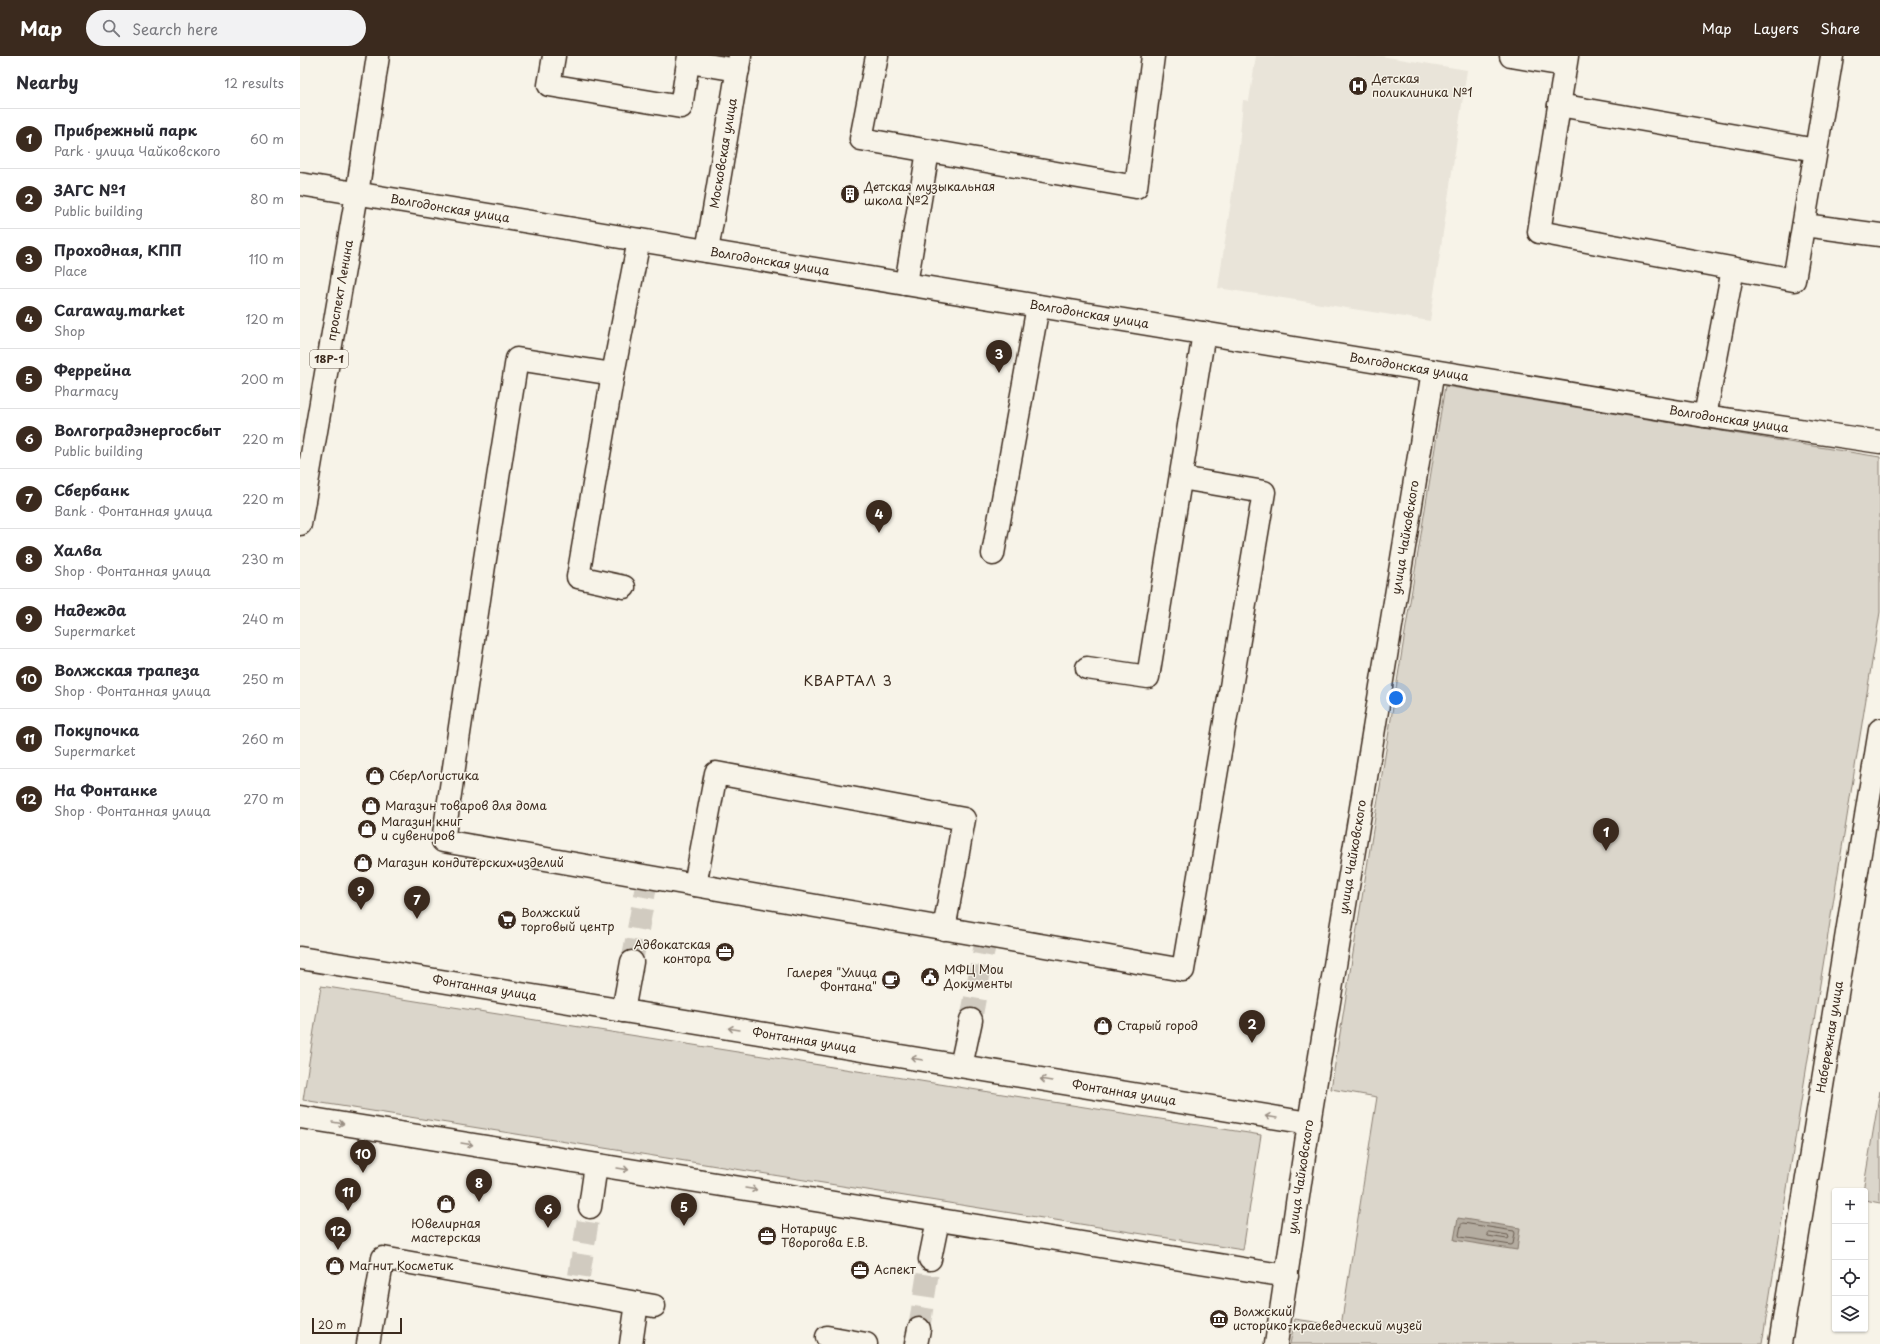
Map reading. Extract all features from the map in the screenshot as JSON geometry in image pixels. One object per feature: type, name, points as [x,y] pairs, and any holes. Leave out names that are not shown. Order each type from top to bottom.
[{"type":"street","name":"проспект Ленина","points":[[300,524],[357,194],[378,56]]},
{"type":"street","points":[[554,56],[549,85],[681,107],[689,59],[739,63]]},
{"type":"street","points":[[877,56],[861,139],[1136,187],[1154,56]]},
{"type":"street","points":[[1511,56],[1566,61],[1539,232],[1794,280],[1832,56]]},
{"type":"street","name":"Московская улица","points":[[707,251],[739,63]]},
{"type":"street","points":[[1559,105],[1816,150]]},
{"type":"street","points":[[906,284],[928,151]]},
{"type":"street","name":"Волгодонская улица","points":[[300,184],[1705,416],[1880,442]]},
{"type":"street","points":[[1804,225],[1880,236]]},
{"type":"street","points":[[624,587],[578,577],[612,374],[639,240]]},
{"type":"street","points":[[1705,416],[1733,269]]},
{"type":"street","points":[[994,554],[1038,306]]},
{"type":"street","points":[[1087,668],[1148,677],[1204,333]]},
{"type":"street","points":[[612,374],[517,359],[484,559],[443,841],[647,882],[695,885],[944,929],[986,940],[1182,970],[1264,492],[1181,478]]},
{"type":"street","name":"улица Чайковского","points":[[1276,1344],[1309,1123],[1433,371]]},
{"type":"street","name":"Набережная улица","points":[[1780,1344],[1880,730]]},
{"type":"street","points":[[695,885],[716,773],[964,819],[944,929]]},
{"type":"street","name":"Фонтанная улица","points":[[300,958],[1309,1123]]},
{"type":"street","points":[[623,1011],[632,962]]},
{"type":"street","points":[[961,1066],[971,1020]]},
{"type":"street","points":[[300,1116],[1287,1276]]},
{"type":"street","points":[[590,1207],[596,1165]]},
{"type":"street","points":[[930,1259],[938,1220]]},
{"type":"street","points":[[368,1344],[383,1258],[577,1284],[646,1304],[631,1344]]},
{"type":"street","points":[[827,1337],[866,1344]]},
{"type":"shaded area","points":[[1256,56],[1381,56],[1467,70],[1430,321],[1218,288],[1239,147],[1243,100],[1249,101]]},
{"type":"shaded area","points":[[1445,386],[1880,457],[1880,612],[1762,1344],[1290,1344],[1295,1319],[1341,1326],[1377,1097],[1331,1089]]},
{"type":"shaded area","points":[[321,986],[1261,1135],[1243,1250],[303,1100]]},
{"type":"shaded area","points":[[1880,1091],[1880,1203],[1868,1201],[1868,1188],[1864,1188]]},
{"type":"water","points":[[1458,1218],[1520,1228],[1517,1250],[1454,1240]]},
{"type":"tunnel","points":[[632,962],[646,886]]},
{"type":"tunnel","points":[[971,1020],[985,944]]},
{"type":"tunnel","points":[[579,1276],[590,1207]]},
{"type":"tunnel","points":[[919,1329],[930,1259]]},
{"type":"place","name":"Детская поликлиника №1","points":[[1358,86]]},
{"type":"place","name":"Детская музыкальная школа №2","points":[[850,194]]},
{"type":"place","name":"Проходная, КПП","points":[[999,373]]},
{"type":"place","name":"Caraway.market","points":[[879,533]]},
{"type":"place","name":"СберЛогистика","points":[[375,776]]},
{"type":"place","name":"Магазин товаров для дома","points":[[371,806]]},
{"type":"place","name":"Магазин книг и сувениров","points":[[367,829]]},
{"type":"place","name":"Прибрежный парк","points":[[1606,851]]},
{"type":"place","name":"Магазин кондитерских изделий","points":[[363,863]]},
{"type":"place","name":"Надежда","points":[[361,910]]},
{"type":"place","name":"Сбербанк","points":[[417,919]]},
{"type":"place","name":"Волжский торговый центр","points":[[507,920]]},
{"type":"place","name":"Адвокатская контора","points":[[725,952]]},
{"type":"place","name":"МФЦ Мои Документы","points":[[930,977]]},
{"type":"place","name":"Галерея \"Улица Фонтана\"","points":[[891,980]]},
{"type":"place","name":"Старый город","points":[[1103,1026]]},
{"type":"place","name":"ЗАГС №1","points":[[1252,1043]]},
{"type":"place","name":"Волжская трапеза","points":[[363,1173]]},
{"type":"place","name":"Халва","points":[[479,1202]]},
{"type":"place","name":"Ювелирная мастерская","points":[[446,1204]]},
{"type":"place","name":"Покупочка","points":[[348,1211]]},
{"type":"place","name":"Феррейна","points":[[684,1226]]},
{"type":"place","name":"Волгоградэнергосбыт","points":[[548,1228]]},
{"type":"place","name":"Нотариус Творогова Е.В.","points":[[767,1236]]},
{"type":"place","name":"На Фонтанке","points":[[338,1250]]},
{"type":"place","name":"Магнит Косметик","points":[[335,1266]]},
{"type":"place","name":"Аспект","points":[[860,1270]]},
{"type":"place","name":"Волжский историко-краеведческий музей","points":[[1219,1319]]},
{"type":"district","name":"КВАРТАЛ 3","points":[[848,681]]}]
